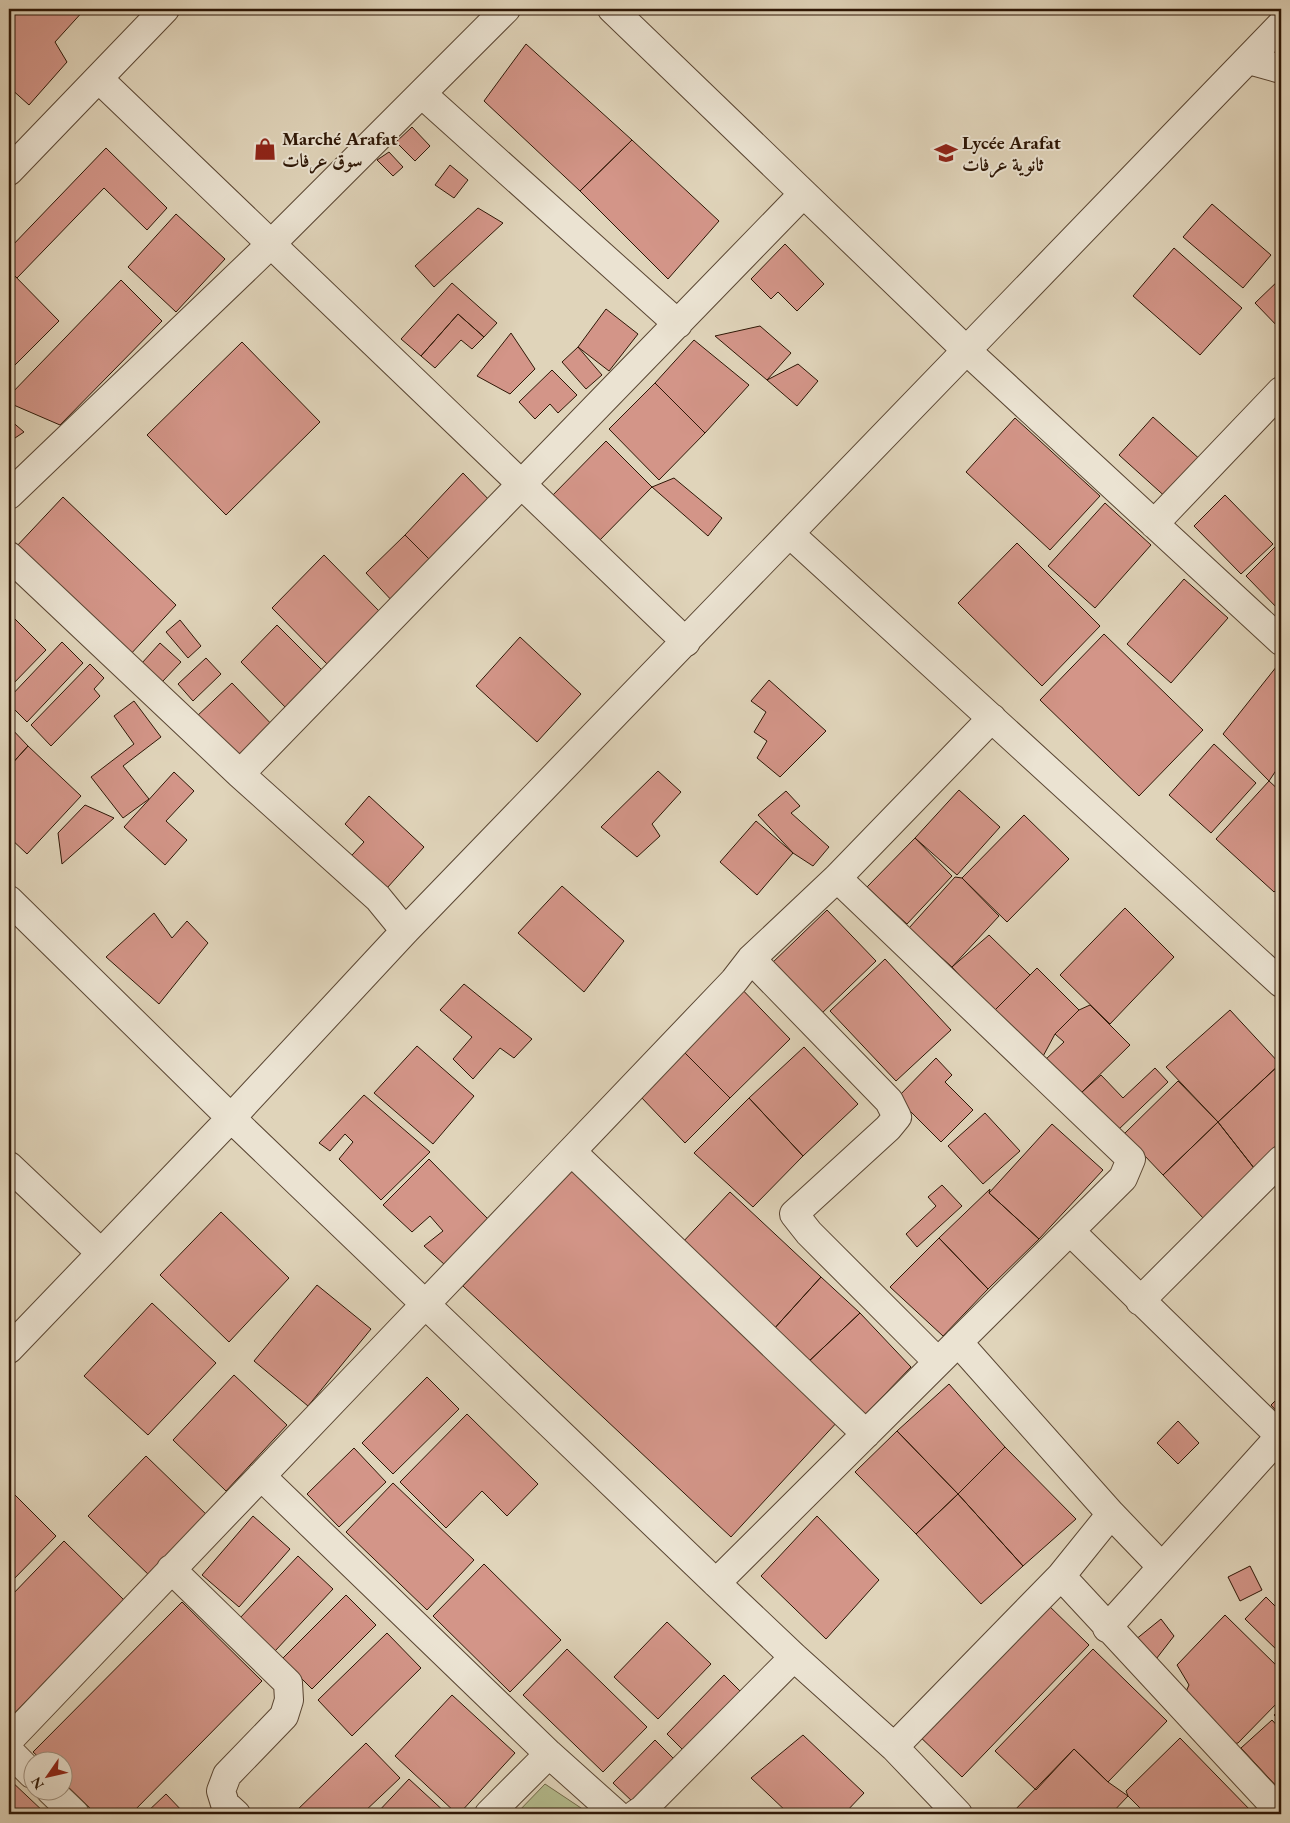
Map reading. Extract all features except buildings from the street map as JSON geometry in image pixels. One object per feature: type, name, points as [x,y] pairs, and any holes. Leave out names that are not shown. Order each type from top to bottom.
[{"type":"street","points":[[9,171],[165,9]]},
{"type":"street","points":[[9,496],[271,244],[506,9]]},
{"type":"street","points":[[612,9],[966,350],[1281,641]]},
{"type":"street","points":[[9,1349],[231,1118],[406,931],[1281,25]]},
{"type":"street","points":[[1249,60],[1281,69]]},
{"type":"street","points":[[99,79],[686,642]]},
{"type":"street","points":[[422,94],[678,324]]},
{"type":"street","points":[[240,774],[803,194]]},
{"type":"street","points":[[1154,524],[1281,391]]},
{"type":"street","points":[[790,534],[1281,983]]},
{"type":"street","points":[[9,556],[240,774],[378,898],[406,931]]},
{"type":"street","points":[[9,1740],[572,1152],[734,980],[751,959],[837,878],[992,718]]},
{"type":"street","points":[[716,1583],[1123,1178],[1130,1159],[837,878]]},
{"type":"street","points":[[9,900],[231,1118],[716,1583],[794,1657],[894,1747],[958,1814]]},
{"type":"street","points":[[751,959],[889,1101],[897,1116],[888,1128],[794,1214],[809,1233],[938,1362]]},
{"type":"street","points":[[572,1152],[866,1434]]},
{"type":"street","points":[[1140,1301],[1281,1160]]},
{"type":"street","points":[[9,1166],[101,1253]]},
{"type":"street","points":[[1070,1231],[1281,1436],[1107,1628]]},
{"type":"street","points":[[958,1342],[1111,1514],[1162,1567]]},
{"type":"street","points":[[261,1476],[549,1754],[616,1814]]},
{"type":"street","points":[[894,1747],[1061,1576],[1111,1514]]},
{"type":"street","points":[[171,1569],[288,1683],[289,1700],[284,1716],[227,1775],[221,1791],[225,1804],[236,1814]]},
{"type":"street","points":[[1061,1576],[1107,1628],[1281,1813]]},
{"type":"street","points":[[636,1814],[794,1657]]},
{"type":"street","points":[[9,1751],[22,1764]]},
{"type":"street","points":[[489,1814],[549,1754]]},
{"type":"street","points":[[60,1800],[75,1814]]},
{"type":"green space","points":[[545,1784],[590,1814],[516,1814]]},
{"type":"place","name":"Marché Arafat سوق عرفات","points":[[265,149]]},
{"type":"place","name":"Lycée Arafat ثانوية عرفات","points":[[946,153]]}]
